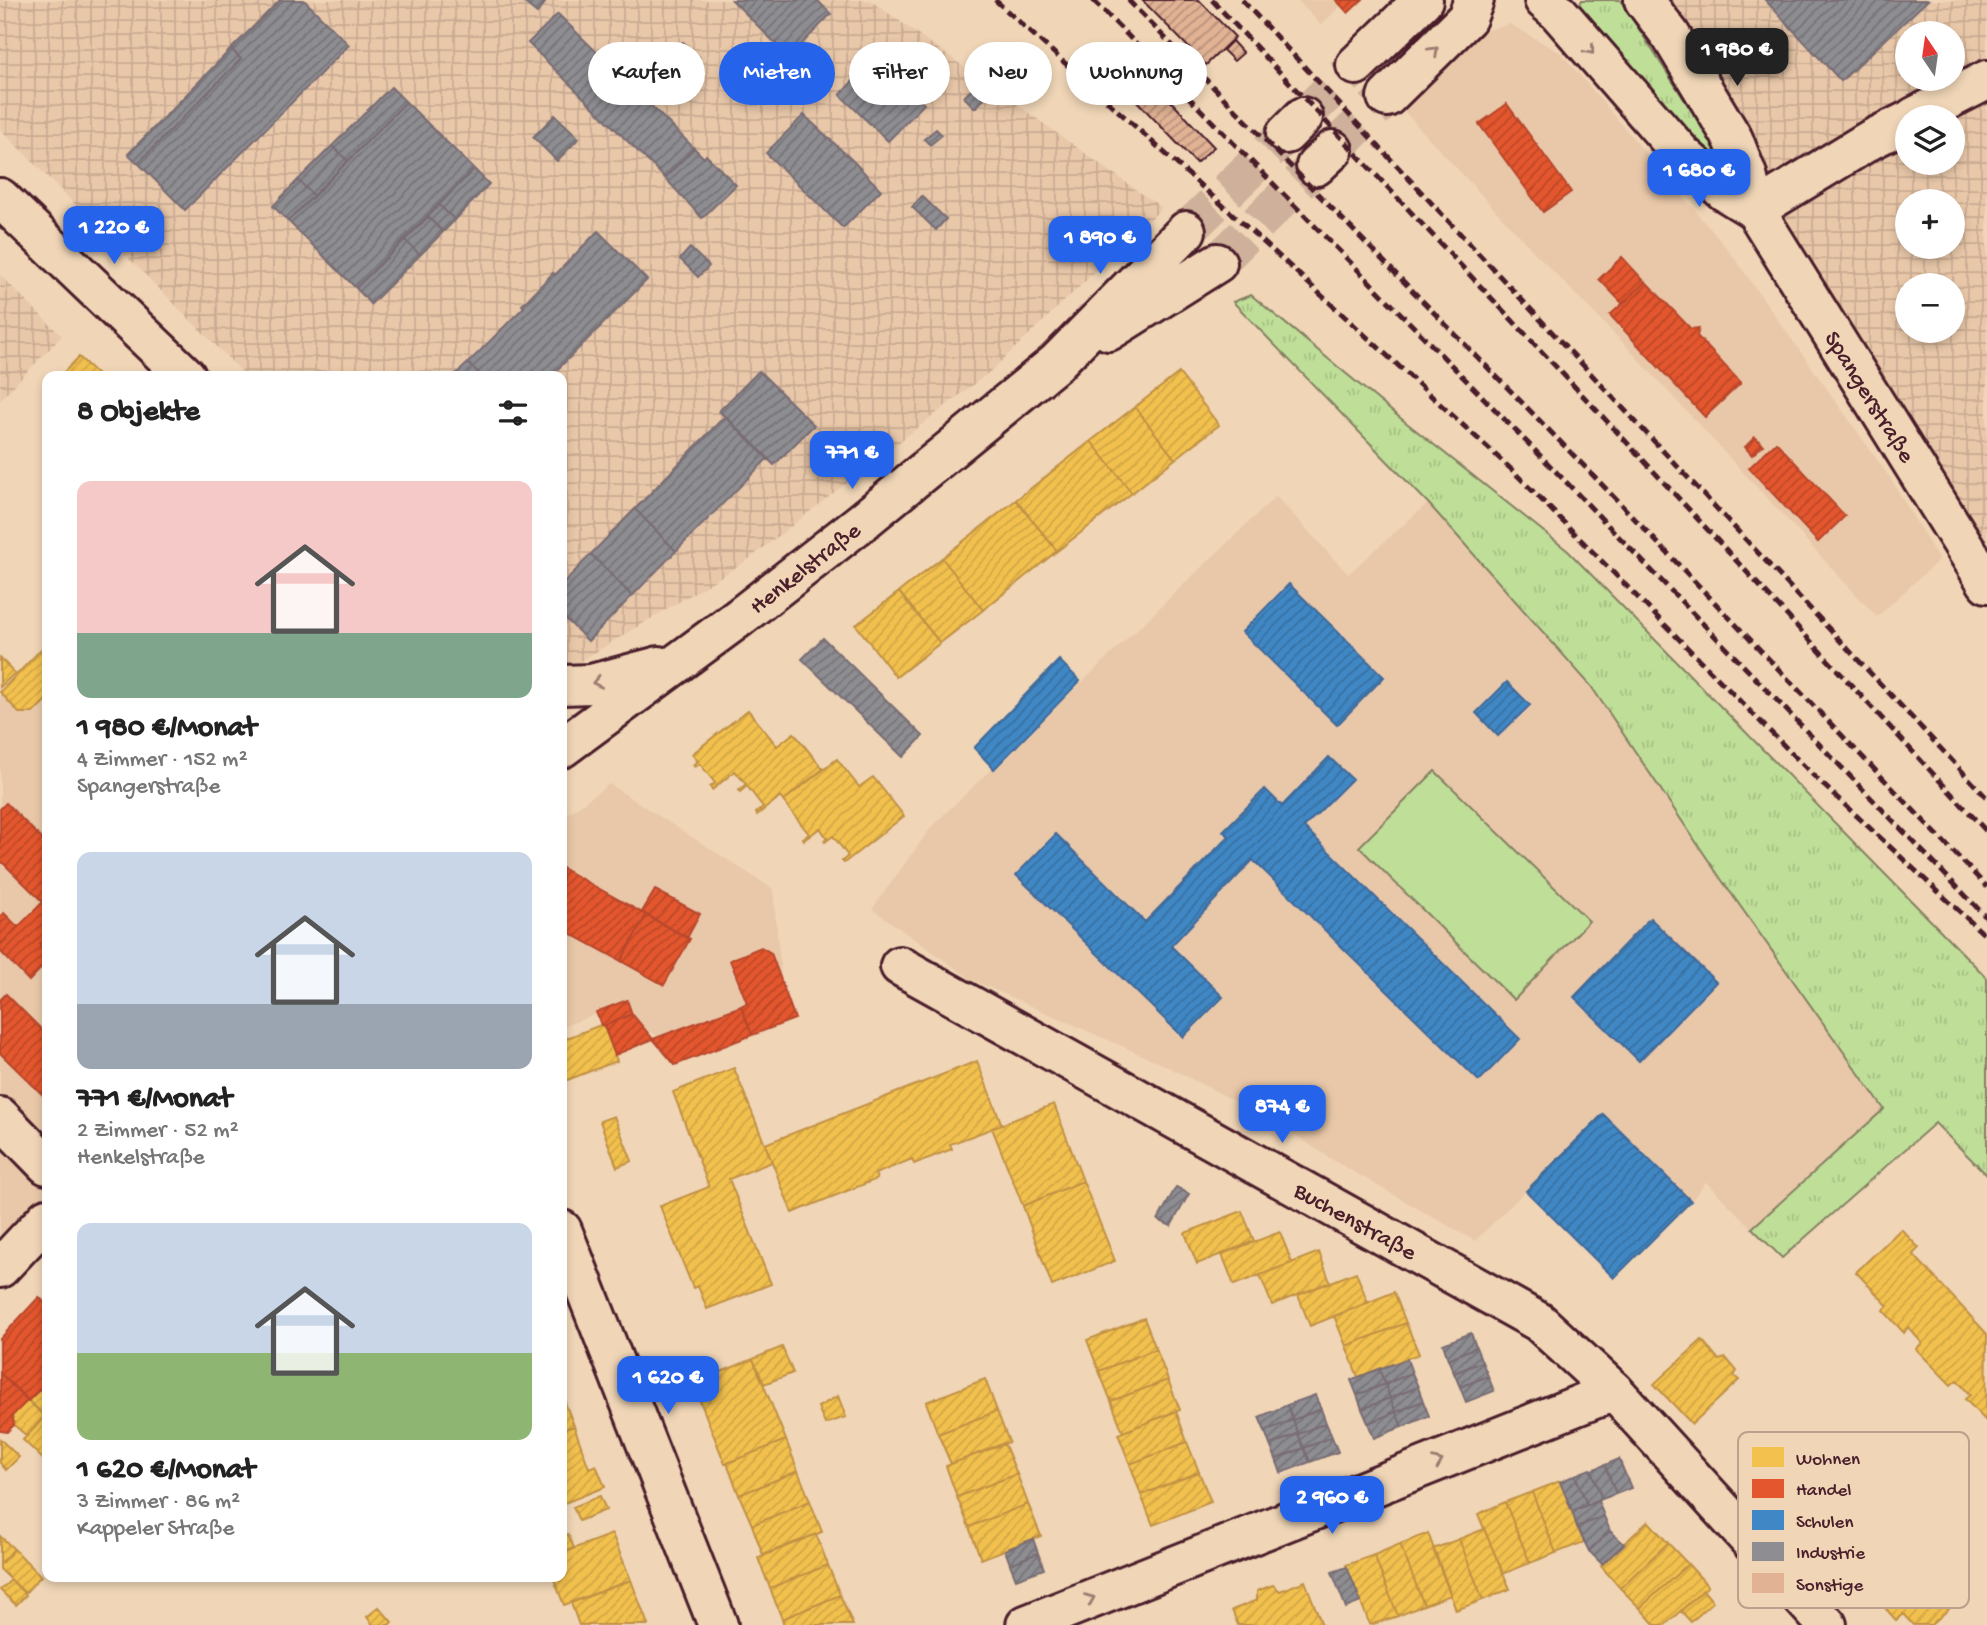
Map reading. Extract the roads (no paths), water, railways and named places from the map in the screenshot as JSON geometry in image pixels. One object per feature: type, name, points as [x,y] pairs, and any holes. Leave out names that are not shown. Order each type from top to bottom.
[{"type":"street","points":[[1356,65],[1423,0]]},
{"type":"street","points":[[1387,97],[1467,18],[1474,0]]},
{"type":"street","name":"Spangerstraße","points":[[1544,0],[1558,12],[1682,154],[1724,191],[1755,210]]},
{"type":"street","name":"Spangerstraße","points":[[1644,0],[1671,36],[1733,139],[1747,175],[1755,210],[1987,583]]},
{"type":"street","points":[[1938,105],[1987,80]]},
{"type":"street","points":[[1755,210],[1895,128]]},
{"type":"street","points":[[0,198],[181,371]]},
{"type":"street","name":"Henkelstraße","points":[[567,744],[740,617],[1056,363],[1186,230]]},
{"type":"street","name":"Henkelstraße","points":[[1056,363],[1217,263]]},
{"type":"street","name":"Henkelstraße","points":[[567,685],[591,684],[678,661]]},
{"type":"street","name":"Buchenstraße","points":[[900,966],[1539,1322],[1615,1391],[1738,1527]]},
{"type":"street","points":[[0,1117],[42,1160]]},
{"type":"street","points":[[0,1268],[42,1224]]},
{"type":"street","points":[[567,1243],[718,1625]]},
{"type":"street","points":[[1026,1625],[1615,1391]]},
{"type":"street","name":"Buchenstraße","points":[[1812,1608],[1827,1625]]},
{"type":"tunnel","points":[[1303,117],[1356,65]]},
{"type":"tunnel","points":[[1333,150],[1387,97]]},
{"type":"tunnel","points":[[1186,231],[1286,134]]},
{"type":"tunnel","points":[[1217,263],[1316,166]]},
{"type":"railway","points":[[995,0],[1512,470],[1816,778],[1987,937]]},
{"type":"railway","points":[[1093,0],[1569,485],[1987,918]]},
{"type":"railway","points":[[1128,0],[1587,469],[1987,887]]},
{"type":"railway","points":[[1212,0],[1987,832]]},
{"type":"railway","points":[[1242,0],[1987,798]]}]
